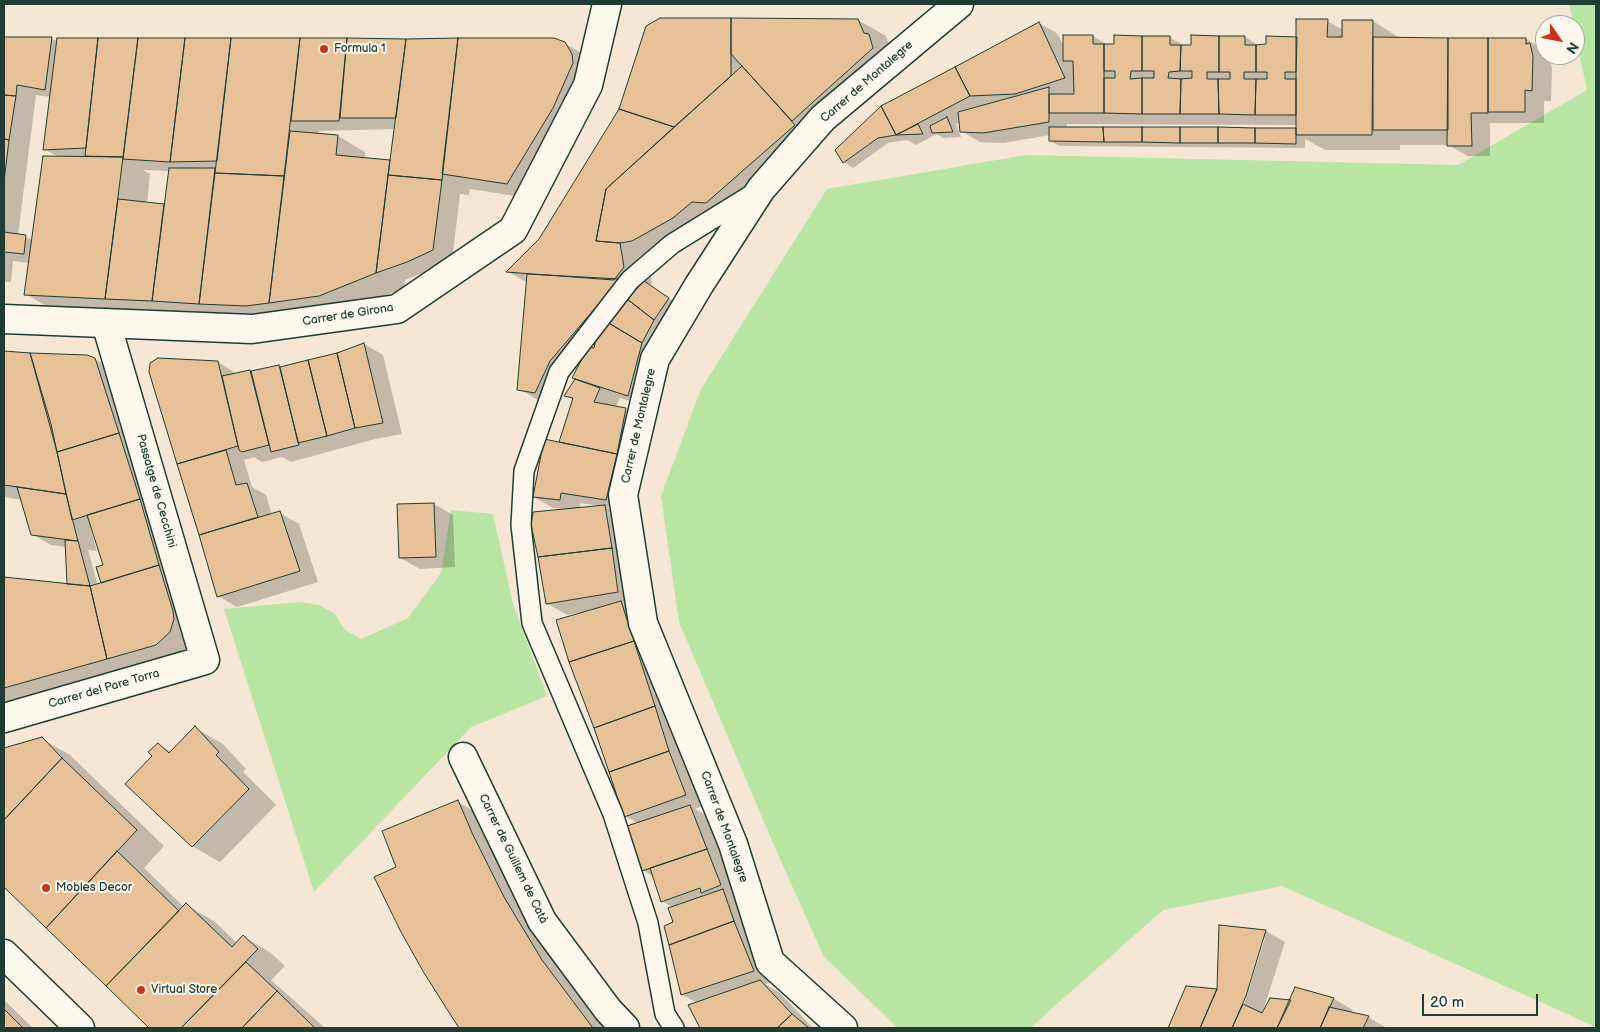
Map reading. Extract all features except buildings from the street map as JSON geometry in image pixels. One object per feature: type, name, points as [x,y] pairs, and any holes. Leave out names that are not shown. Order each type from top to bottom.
[{"type":"street","name":"Carrer de Girona","points":[[4,319],[252,329],[397,309],[513,230],[588,85],[607,4]]},
{"type":"street","name":"Carrer de Montalegre","points":[[843,1028],[770,962],[732,844],[643,623],[623,494],[656,359],[699,285],[761,189],[823,118],[959,4]]},
{"type":"street","name":"Passatge de Cecchini","points":[[106,323],[205,660]]},
{"type":"street","name":"Carrer del Pare Torra","points":[[4,718],[205,660]]},
{"type":"street","name":"Carrer de Guillem de Catà","points":[[463,757],[542,920],[608,1010],[624,1028]]},
{"type":"street","points":[[4,954],[80,1028]]},
{"type":"lane","points":[[674,1028],[665,1014],[648,923],[613,814],[532,623],[521,525],[524,471],[559,372],[630,280],[672,244],[761,189]]},
{"type":"green space","points":[[1569,4],[1596,4],[1596,1027],[1282,886],[1163,910],[1030,1028],[898,1028],[824,957],[776,850],[679,622],[661,496],[701,389],[827,189],[1026,155],[1458,165],[1587,90],[1582,65],[1585,65],[1585,15],[1571,15]]},
{"type":"green space","points":[[451,510],[493,514],[513,604],[547,696],[471,727],[314,892],[224,609],[301,602],[319,605],[335,614],[345,630],[361,639],[408,618],[441,573]]},
{"type":"place","name":"Formula 1","points":[[324,49]]},
{"type":"place","name":"Mobles Decor","points":[[46,888]]},
{"type":"place","name":"Virtual Store","points":[[141,990]]}]
